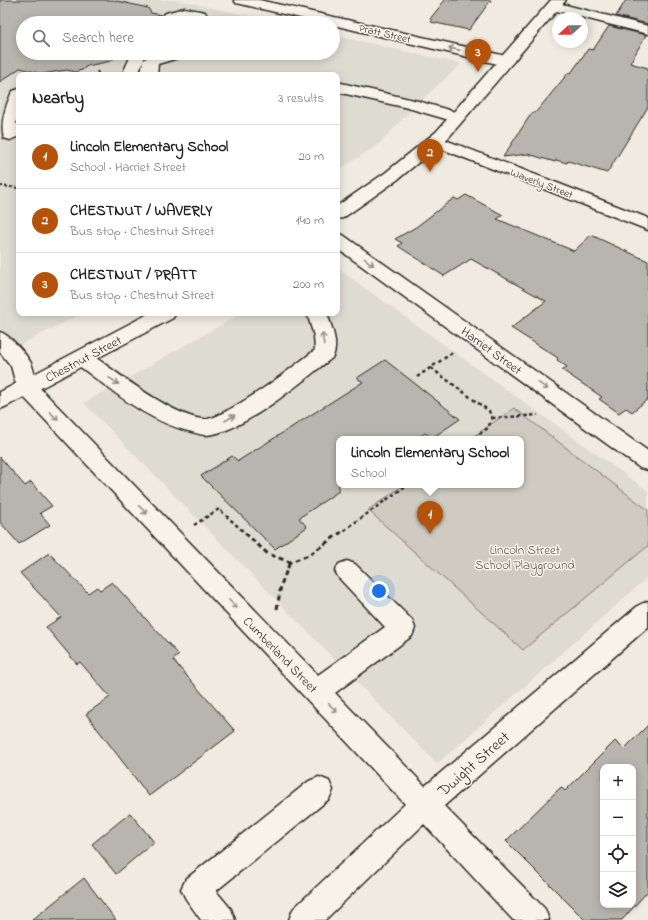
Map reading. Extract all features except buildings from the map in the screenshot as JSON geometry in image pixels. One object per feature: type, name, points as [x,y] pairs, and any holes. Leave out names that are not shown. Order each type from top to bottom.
[{"type":"street","name":"Pratt Street","points":[[241,0],[311,16]]},
{"type":"street","points":[[340,212],[400,171],[435,141],[557,3],[648,30]]},
{"type":"street","points":[[170,16],[182,11],[201,16]]},
{"type":"street","name":"Pratt Street","points":[[340,23],[506,61]]},
{"type":"street","points":[[133,72],[144,62]]},
{"type":"street","points":[[340,88],[412,104],[456,117]]},
{"type":"street","points":[[15,92],[7,122],[10,135],[16,130]]},
{"type":"street","name":"Waverly Street","points":[[435,141],[648,224]]},
{"type":"street","name":"Harriet Street","points":[[340,241],[648,462]]},
{"type":"street","name":"Chestnut Street","points":[[0,401],[160,316]]},
{"type":"street","points":[[82,358],[155,409],[183,422],[206,427],[222,423],[265,399],[325,352],[324,336],[318,316]]},
{"type":"street","points":[[0,339],[21,364],[27,388]]},
{"type":"street","name":"Cumberland Street","points":[[27,388],[534,920]]},
{"type":"street","points":[[317,691],[403,628],[347,571]]},
{"type":"street","name":"Dwight Street","points":[[304,920],[425,804],[648,612]]},
{"type":"street","points":[[220,920],[196,889],[319,790]]},
{"type":"path","points":[[0,186],[16,188]]},
{"type":"path","points":[[417,377],[452,353]]},
{"type":"path","points":[[431,368],[489,411],[492,418],[488,428],[476,436]]},
{"type":"path","points":[[492,418],[538,415]]},
{"type":"path","points":[[192,526],[219,508],[268,554],[290,562],[309,555],[404,488]]},
{"type":"path","points":[[276,611],[281,585],[290,562]]},
{"type":"shaded area","points":[[0,0],[178,0],[249,16],[16,16],[16,60],[340,60],[340,37],[461,64],[413,108],[378,145],[340,169],[340,72],[16,72],[16,316],[77,316],[0,355]]},
{"type":"shaded area","points":[[340,270],[648,491],[648,577],[437,764],[84,403],[237,316],[340,316]]},
{"type":"green space","name":"Lincoln Street School Playground","points":[[514,408],[648,510],[648,546],[523,650],[368,510],[400,488],[524,488],[524,436],[474,436]]},
{"type":"place","name":"CHESTNUT / PRATT","points":[[478,72]]},
{"type":"place","name":"CHESTNUT / WAVERLY","points":[[430,172]]},
{"type":"place","name":"Lincoln Elementary School","points":[[430,534]]}]
